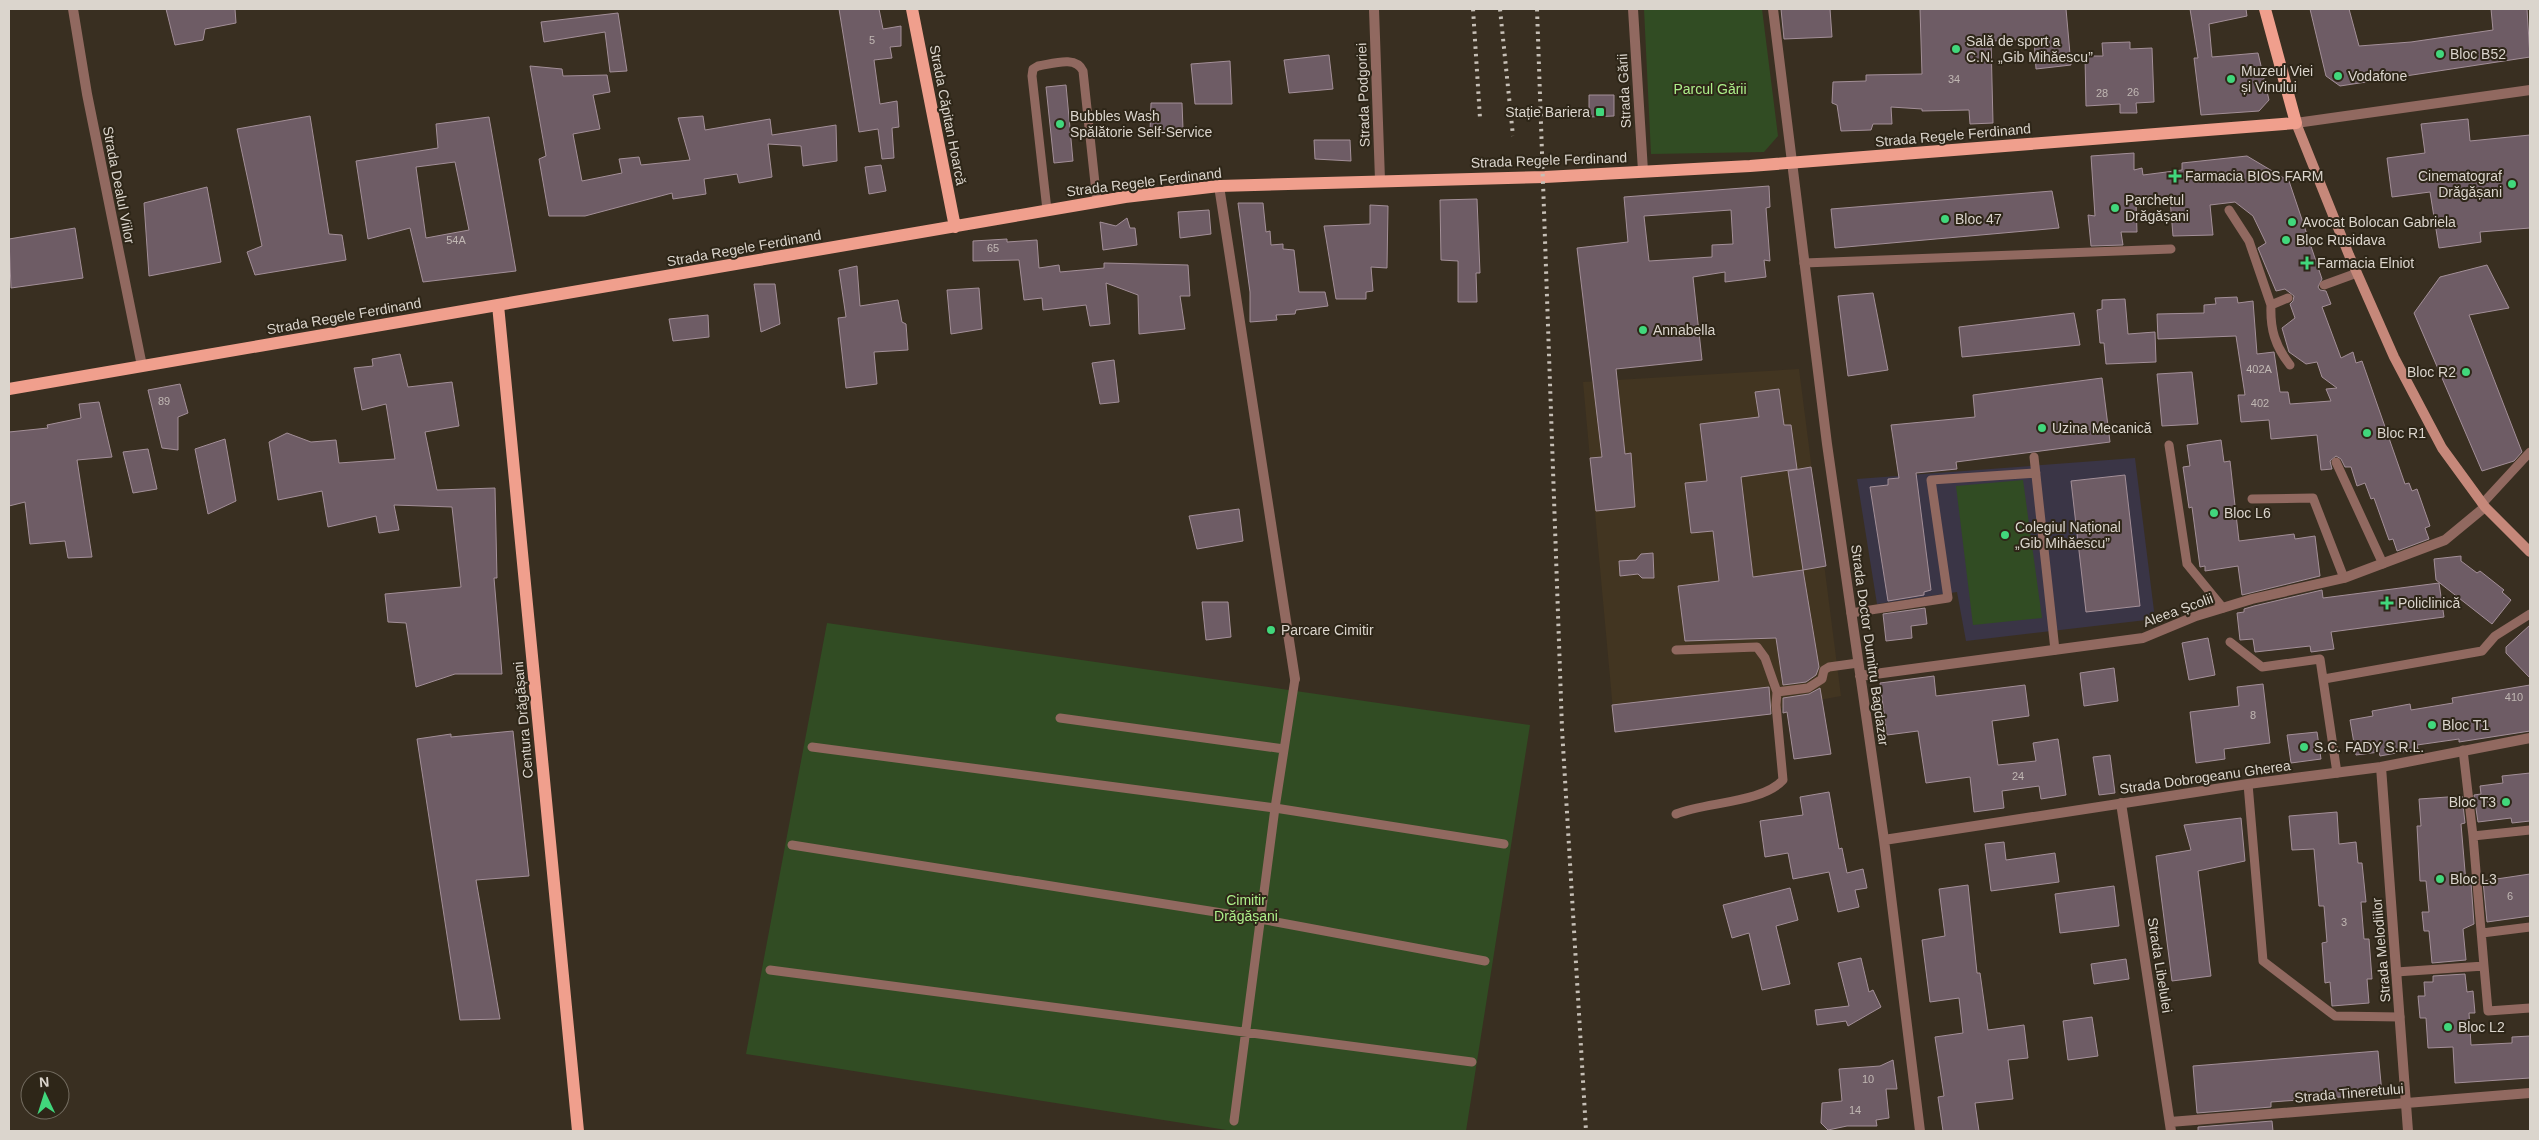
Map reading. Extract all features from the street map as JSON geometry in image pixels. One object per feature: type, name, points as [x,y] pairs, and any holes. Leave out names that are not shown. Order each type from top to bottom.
[{"type":"main road","name":"Strada Căpitan Hoarcă","points":[[912,9],[955,226]]},
{"type":"main road","points":[[2265,9],[2296,123],[2357,273],[2394,357],[2442,448],[2484,506],[2530,552]]},
{"type":"main road","name":"Strada Regele Ferdinand","points":[[9,389],[1047,210],[1218,186],[1380,180],[1545,177],[1792,163],[2296,123]]},
{"type":"main road","name":"Centura Drăgășani","points":[[498,305],[578,1131]]},
{"type":"street","name":"Strada Dealul Viilor","points":[[73,9],[87,94],[142,366]]},
{"type":"street","name":"Strada Podgoriei","points":[[1374,9],[1380,180]]},
{"type":"street","name":"Strada Gării","points":[[1633,9],[1643,171]]},
{"type":"street","name":"Strada Doctor Dumitru Bagdazar","points":[[1772,9],[1858,664],[1884,840],[1920,1131]]},
{"type":"street","points":[[2296,123],[2530,90]]},
{"type":"street","points":[[1218,186],[1294,679]]},
{"type":"street","name":"Aleea Școlii","points":[[1860,676],[2143,638],[2196,616],[2252,599],[2344,578],[2445,540],[2484,506]]},
{"type":"street","name":"Strada Dobrogeanu Gherea","points":[[1884,840],[2248,784],[2381,767],[2530,738]]},
{"type":"street","name":"Strada Melodiilor","points":[[2381,767],[2408,1131]]},
{"type":"street","name":"Strada Libelulei","points":[[2121,803],[2170,1126]]},
{"type":"street","name":"Strada Tineretului","points":[[2170,1126],[2406,1102],[2530,1094]]},
{"type":"lane","points":[[1047,210],[1032,76],[1038,66],[1074,62],[1080,65],[1083,71],[1097,202]]},
{"type":"lane","points":[[2229,210],[2249,241],[2271,305],[2272,334],[2280,352],[2290,365]]},
{"type":"lane","points":[[1804,263],[2171,249]]},
{"type":"lane","points":[[2324,285],[2357,273]]},
{"type":"lane","points":[[2271,305],[2288,298]]},
{"type":"lane","points":[[2169,445],[2187,564],[2223,608]]},
{"type":"lane","points":[[2484,506],[2530,452]]},
{"type":"lane","points":[[2034,458],[2055,650]]},
{"type":"lane","points":[[2336,462],[2383,564]]},
{"type":"lane","points":[[1851,612],[1948,598],[1931,480],[2036,473]]},
{"type":"lane","points":[[2252,499],[2313,498],[2344,578]]},
{"type":"lane","points":[[2324,679],[2482,651],[2495,636],[2530,614]]},
{"type":"lane","points":[[2230,642],[2262,667],[2320,659],[2337,773]]},
{"type":"lane","points":[[1676,650],[1757,647],[1765,658],[1777,692],[1776,705],[1783,780],[1775,788],[1734,800],[1693,807],[1676,814]]},
{"type":"lane","points":[[1777,692],[1808,688],[1822,679],[1824,670],[1829,666],[1858,664]]},
{"type":"lane","points":[[1234,1121],[1274,808],[1294,679]]},
{"type":"lane","points":[[1060,718],[1284,749]]},
{"type":"lane","points":[[812,747],[1274,808],[1504,844]]},
{"type":"lane","points":[[2463,750],[2474,836],[2488,1012],[2530,1008]]},
{"type":"lane","points":[[2248,784],[2263,961],[2335,1016],[2400,1017]]},
{"type":"lane","points":[[2474,836],[2530,830]]},
{"type":"lane","points":[[792,845],[1260,919],[1485,961]]},
{"type":"lane","points":[[2482,933],[2530,927]]},
{"type":"lane","points":[[2396,972],[2484,966]]},
{"type":"lane","points":[[770,970],[1472,1062]]},
{"type":"shaded area","points":[[1799,369],[1841,696],[1786,706],[1766,715],[1615,732],[1583,382]]},
{"type":"shaded area","name":"Colegiul Național „Gib Mihăescu”","points":[[2135,458],[2155,619],[1966,641],[1957,592],[1877,604],[1857,479]]},
{"type":"green space","name":"Parcul Gării","points":[[1644,9],[1762,9],[1778,136],[1764,152],[1651,154]]},
{"type":"green space","points":[[2023,480],[2042,618],[1973,625],[1956,486]]},
{"type":"green space","name":"Cimitir Drăgășani","points":[[827,623],[1530,725],[1466,1131],[1233,1131],[746,1054]]},
{"type":"building","points":[[166,9],[235,9],[236,23],[205,29],[203,40],[175,45]]},
{"type":"building","points":[[839,9],[879,9],[883,29],[901,26],[901,46],[890,47],[892,58],[874,60],[880,104],[897,101],[899,127],[892,128],[894,158],[882,159],[878,129],[859,132]]},
{"type":"building","points":[[1781,9],[1830,9],[1832,37],[1784,39]]},
{"type":"building","points":[[1920,9],[2066,9],[2071,65],[2036,69],[2034,39],[1991,41],[1993,123],[1970,124],[1969,110],[1922,111],[1922,109],[1891,107],[1892,124],[1873,124],[1871,130],[1841,131],[1837,105],[1832,103],[1833,82],[1866,81],[1866,75],[1922,74]]},
{"type":"building","name":"Muzeul Viei și Vinului","points":[[2190,9],[2246,9],[2247,16],[2209,24],[2212,57],[2258,53],[2269,100],[2259,111],[2201,115],[2194,58],[2198,58]]},
{"type":"building","points":[[2310,9],[2349,9],[2359,46],[2411,42],[2493,30],[2491,9],[2527,9],[2530,57],[2340,86],[2326,76]]},
{"type":"building","points":[[618,13],[627,71],[610,72],[605,32],[544,42],[541,22]]},
{"type":"building","points":[[2130,42],[2130,49],[2152,48],[2154,102],[2136,103],[2137,113],[2120,113],[2120,104],[2086,106],[2085,56],[2103,56],[2102,43]]},
{"type":"building","points":[[1329,55],[1333,89],[1289,93],[1284,60]]},
{"type":"building","points":[[1230,61],[1232,104],[1195,104],[1191,64]]},
{"type":"building","points":[[530,66],[562,69],[563,76],[607,75],[610,92],[593,95],[600,129],[573,134],[582,181],[622,173],[619,159],[639,157],[641,165],[690,160],[678,118],[703,116],[705,130],[770,119],[772,135],[836,125],[837,161],[803,166],[801,146],[768,144],[772,177],[739,183],[737,174],[704,179],[706,194],[673,199],[672,193],[585,216],[549,216],[539,159],[546,156]]},
{"type":"building","name":"Bubbles Wash Spălătorie Self-Service","points":[[1066,85],[1073,161],[1054,163],[1046,87]]},
{"type":"building","points":[[1589,95],[1614,95],[1614,116],[1589,117]]},
{"type":"building","points":[[1151,103],[1182,103],[1183,129],[1150,132]]},
{"type":"building","points":[[310,116],[329,234],[342,235],[346,260],[255,275],[247,252],[262,246],[237,129]]},
{"type":"building","points":[[489,117],[516,271],[423,282],[410,228],[368,239],[356,161],[438,148],[436,124]],"holes":[[[455,162],[469,230],[426,238],[416,167]]]},
{"type":"building","points":[[2468,119],[2470,141],[2530,135],[2530,228],[2480,232],[2481,242],[2439,248],[2430,192],[2392,197],[2387,158],[2425,153],[2421,124]]},
{"type":"building","points":[[1314,140],[1350,140],[1351,161],[1315,159]]},
{"type":"building","points":[[2134,153],[2134,170],[2142,168],[2143,175],[2182,170],[2182,163],[2247,156],[2289,181],[2322,279],[2318,287],[2320,290],[2326,291],[2331,304],[2322,307],[2341,358],[2353,352],[2356,363],[2362,361],[2405,484],[2409,483],[2412,491],[2417,489],[2430,526],[2425,528],[2429,539],[2397,551],[2393,539],[2389,540],[2374,498],[2371,499],[2365,483],[2357,486],[2351,467],[2345,467],[2341,459],[2336,456],[2330,461],[2332,469],[2321,470],[2317,435],[2271,439],[2269,420],[2241,422],[2238,395],[2245,395],[2236,336],[2158,339],[2157,314],[2204,313],[2204,305],[2216,304],[2215,298],[2237,297],[2238,303],[2253,301],[2257,354],[2274,352],[2280,392],[2288,392],[2290,404],[2331,401],[2326,389],[2337,388],[2322,377],[2317,362],[2306,364],[2289,352],[2282,328],[2295,318],[2290,304],[2294,296],[2285,289],[2276,291],[2258,248],[2266,243],[2253,216],[2235,202],[2210,205],[2213,235],[2173,236],[2170,199],[2136,202],[2137,232],[2121,232],[2123,245],[2091,246],[2088,215],[2095,216],[2091,156]]},
{"type":"building","points":[[881,165],[886,191],[869,194],[865,167]]},
{"type":"building","points":[[1769,186],[1770,207],[1766,208],[1770,261],[1764,260],[1766,277],[1725,282],[1725,272],[1693,277],[1702,360],[1616,369],[1625,454],[1631,453],[1635,507],[1596,511],[1590,458],[1602,457],[1577,248],[1628,242],[1624,197]],"holes":[[[1731,210],[1733,244],[1712,245],[1712,257],[1649,261],[1644,216]]]},
{"type":"building","points":[[207,187],[221,262],[149,276],[144,203]]},
{"type":"building","name":"Bloc 47","points":[[2052,191],[2059,228],[1835,248],[1831,209]]},
{"type":"building","points":[[1477,199],[1480,273],[1476,273],[1477,302],[1458,302],[1458,261],[1441,260],[1440,200]]},
{"type":"building","points":[[1238,203],[1263,203],[1266,232],[1270,231],[1271,245],[1283,244],[1283,249],[1294,250],[1299,292],[1325,292],[1328,306],[1296,310],[1295,314],[1276,315],[1277,320],[1250,322],[1250,292]]},
{"type":"building","points":[[1370,205],[1388,206],[1387,268],[1371,267],[1373,291],[1366,292],[1366,299],[1336,299],[1324,226],[1370,224]]},
{"type":"building","points":[[1209,210],[1211,234],[1180,238],[1178,212]]},
{"type":"building","points":[[1127,218],[1130,228],[1135,228],[1137,245],[1103,250],[1100,222],[1116,226]]},
{"type":"building","points":[[75,228],[83,278],[11,288],[9,239]]},
{"type":"building","points":[[1007,239],[1007,242],[1037,240],[1039,268],[1059,265],[1060,272],[1104,268],[1104,263],[1188,265],[1190,296],[1180,296],[1185,329],[1139,334],[1138,295],[1106,283],[1110,324],[1090,326],[1086,305],[1043,310],[1042,298],[1024,300],[1019,260],[973,261],[973,241]]},
{"type":"building","name":"Bloc R2","points":[[2487,265],[2509,308],[2469,315],[2522,452],[2514,461],[2482,471],[2414,313],[2440,277]]},
{"type":"building","points":[[857,266],[860,306],[898,300],[902,322],[906,324],[908,350],[874,352],[877,384],[846,388],[838,318],[846,317],[839,270]]},
{"type":"building","points":[[754,284],[775,284],[780,324],[761,332]]},
{"type":"building","points":[[979,288],[982,329],[951,334],[947,290]]},
{"type":"building","points":[[1873,293],[1888,370],[1848,376],[1838,296]]},
{"type":"building","points":[[2125,299],[2128,334],[2155,332],[2156,362],[2106,364],[2104,343],[2100,343],[2097,310],[2102,309],[2102,300]]},
{"type":"building","points":[[2074,313],[2080,345],[1962,357],[1959,327]]},
{"type":"building","points":[[708,315],[709,337],[673,341],[669,319]]},
{"type":"building","points":[[400,354],[408,387],[452,382],[459,426],[425,432],[437,490],[495,488],[497,578],[494,578],[502,674],[455,674],[416,687],[406,623],[388,622],[385,594],[461,587],[452,507],[394,505],[399,530],[379,533],[376,516],[328,527],[322,491],[278,500],[269,442],[287,433],[311,442],[336,440],[339,463],[395,459],[386,404],[362,410],[354,368],[373,366],[372,359]]},
{"type":"building","points":[[1114,360],[1119,402],[1100,404],[1092,363]]},
{"type":"building","points":[[2192,372],[2198,424],[2162,426],[2157,374]]},
{"type":"building","points":[[2102,378],[2110,442],[1956,462],[1957,469],[1916,473],[1931,590],[1924,592],[1924,595],[1888,601],[1870,487],[1888,485],[1888,479],[1899,478],[1891,425],[1975,417],[1973,395]]},
{"type":"building","points":[[180,384],[188,413],[178,417],[178,450],[162,448],[148,390]]},
{"type":"building","points":[[1779,389],[1784,425],[1791,425],[1797,469],[1741,477],[1753,577],[1803,570],[1819,667],[1816,675],[1806,682],[1783,685],[1776,638],[1685,641],[1678,586],[1719,581],[1713,531],[1691,533],[1685,483],[1707,481],[1700,424],[1759,417],[1755,392]]},
{"type":"building","points":[[99,402],[112,457],[77,460],[92,557],[68,558],[65,541],[30,544],[25,502],[9,506],[9,432],[48,428],[47,425],[81,418],[79,404]]},
{"type":"building","points":[[225,439],[236,501],[208,514],[195,449]]},
{"type":"building","name":"Bloc L6","points":[[2221,440],[2224,462],[2230,461],[2239,541],[2294,534],[2295,539],[2315,536],[2320,576],[2242,595],[2238,566],[2205,571],[2205,566],[2200,567],[2192,507],[2189,508],[2183,467],[2190,466],[2187,445]]},
{"type":"building","points":[[148,449],[157,489],[133,493],[123,452]]},
{"type":"building","points":[[1811,467],[1826,566],[1803,570],[1788,471]]},
{"type":"building","points":[[2125,475],[2140,606],[2086,612],[2071,481]]},
{"type":"building","points":[[1239,509],[1243,541],[1197,549],[1189,516]]},
{"type":"building","points":[[1653,553],[1654,578],[1642,578],[1638,574],[1620,576],[1619,561],[1636,560],[1641,554]]},
{"type":"building","points":[[2461,556],[2461,561],[2477,573],[2480,571],[2504,590],[2502,592],[2511,600],[2492,624],[2436,580],[2434,559]]},
{"type":"building","name":"Policlinică","points":[[2439,583],[2444,617],[2331,632],[2334,649],[2311,652],[2310,646],[2255,652],[2253,639],[2240,640],[2237,613],[2244,612],[2244,609],[2254,606],[2322,590],[2323,598]]},
{"type":"building","points":[[1202,602],[1228,602],[1231,637],[1206,640]]},
{"type":"building","points":[[1925,608],[1927,624],[1911,626],[1912,638],[1886,641],[1883,614]]},
{"type":"building","points":[[2530,625],[2530,678],[2506,653],[2506,647]]},
{"type":"building","points":[[2208,638],[2215,675],[2189,680],[2182,643]]},
{"type":"building","points":[[2114,668],[2118,701],[2084,706],[2080,673]]},
{"type":"building","points":[[1934,676],[1936,696],[2025,685],[2029,716],[1992,721],[1998,765],[2036,761],[2033,743],[2058,739],[2066,795],[2041,799],[2039,786],[2002,791],[2004,808],[1974,812],[1970,777],[1926,783],[1918,731],[1887,735],[1880,683]]},
{"type":"building","points":[[2263,684],[2270,743],[2224,749],[2225,759],[2196,763],[2190,712],[2239,706],[2237,687]]},
{"type":"building","name":"Bloc T1","points":[[2530,685],[2530,731],[2459,742],[2459,739],[2417,745],[2418,749],[2380,756],[2379,752],[2356,755],[2350,720],[2373,716],[2372,711],[2410,704],[2411,710],[2453,703],[2452,698]]},
{"type":"building","points":[[1769,687],[1771,714],[1615,732],[1612,705]]},
{"type":"building","points":[[1820,688],[1831,754],[1794,759],[1787,712],[1783,713],[1783,698],[1809,694]]},
{"type":"building","points":[[513,731],[529,876],[476,880],[500,1019],[460,1020],[417,739],[451,734],[451,737]]},
{"type":"building","name":"S.C. FADY S.R.L.","points":[[2317,732],[2321,759],[2291,763],[2287,735]]},
{"type":"building","points":[[2110,755],[2115,793],[2099,795],[2093,757]]},
{"type":"building","name":"Bloc T3","points":[[2530,773],[2530,821],[2512,823],[2511,818],[2478,822],[2474,795],[2481,794],[2480,786],[2503,783],[2502,776]]},
{"type":"building","points":[[1829,792],[1839,849],[1842,848],[1847,873],[1863,869],[1867,888],[1855,890],[1859,907],[1838,912],[1829,872],[1793,879],[1788,853],[1765,857],[1760,821],[1803,815],[1800,797]]},
{"type":"building","name":"Bloc L3","points":[[2462,796],[2465,823],[2461,824],[2466,883],[2471,882],[2474,924],[2463,929],[2466,960],[2432,963],[2429,931],[2424,931],[2422,912],[2429,912],[2426,881],[2420,881],[2417,826],[2421,826],[2419,799]]},
{"type":"building","points":[[2337,812],[2339,844],[2356,842],[2358,863],[2362,863],[2366,902],[2361,902],[2364,939],[2369,939],[2372,979],[2367,979],[2369,1003],[2332,1006],[2330,982],[2325,983],[2322,943],[2327,942],[2324,906],[2319,906],[2314,849],[2292,850],[2289,816]]},
{"type":"building","points":[[2241,818],[2245,861],[2198,871],[2211,976],[2172,981],[2156,856],[2191,850],[2184,825]]},
{"type":"building","points":[[2004,842],[2006,860],[2055,853],[2059,882],[1991,891],[1985,844]]},
{"type":"building","points":[[2530,874],[2530,916],[2487,922],[2483,881]]},
{"type":"building","points":[[1968,885],[1977,973],[1980,973],[1988,1030],[2024,1025],[2028,1058],[2008,1060],[2013,1099],[1975,1103],[1979,1131],[1943,1131],[1938,1097],[1944,1096],[1935,1037],[1963,1033],[1959,998],[1930,1002],[1922,940],[1945,936],[1939,889]]},
{"type":"building","points":[[2114,886],[2119,926],[2060,933],[2055,894]]},
{"type":"building","points":[[1790,888],[1798,920],[1776,926],[1790,984],[1762,990],[1749,933],[1732,938],[1723,905]]},
{"type":"building","points":[[1861,958],[1869,992],[1873,990],[1881,1007],[1848,1026],[1846,1021],[1817,1025],[1815,1010],[1849,1006],[1838,963]]},
{"type":"building","points":[[2126,959],[2129,979],[2094,984],[2091,964]]},
{"type":"building","name":"Bloc L2","points":[[2465,974],[2467,992],[2473,991],[2475,1013],[2469,1013],[2471,1045],[2512,1043],[2512,1037],[2530,1036],[2530,1078],[2455,1083],[2453,1047],[2428,1048],[2426,1018],[2420,1018],[2418,996],[2425,996],[2424,982],[2433,982],[2433,976]]},
{"type":"building","points":[[2092,1017],[2098,1056],[2068,1060],[2063,1021]]},
{"type":"building","points":[[2378,1051],[2382,1094],[2271,1102],[2271,1107],[2197,1113],[2193,1066]]},
{"type":"building","points":[[1893,1060],[1897,1089],[1886,1089],[1889,1118],[1876,1120],[1877,1126],[1847,1126],[1828,1130],[1821,1123],[1822,1103],[1842,1101],[1839,1069],[1880,1066]]},
{"type":"building","points":[[2272,1121],[2273,1131],[2198,1131],[2198,1127]]},
{"type":"railway","points":[[1473,9],[1480,118]]},
{"type":"railway","points":[[1500,9],[1513,136]]},
{"type":"railway","points":[[1537,9],[1562,729],[1586,1131]]},
{"type":"place","name":"Sală de sport a C.N. „Gib Mihăescu”","points":[[1956,49]]},
{"type":"place","name":"Bloc B52","points":[[2440,54]]},
{"type":"place","name":"Vodafone","points":[[2338,76]]},
{"type":"place","name":"Muzeul Viei și Vinului","points":[[2231,79]]},
{"type":"place","name":"Stație Bariera","points":[[1600,112]]},
{"type":"place","name":"Bubbles Wash Spălătorie Self-Service","points":[[1060,124]]},
{"type":"place","name":"Farmacia BIOS FARM","points":[[2175,176]]},
{"type":"place","name":"Cinematograf Drăgășani","points":[[2512,184]]},
{"type":"place","name":"Parchetul Drăgășani","points":[[2115,208]]},
{"type":"place","name":"Bloc 47","points":[[1945,219]]},
{"type":"place","name":"Avocat Bolocan Gabriela","points":[[2292,222]]},
{"type":"place","name":"Bloc Rusidava","points":[[2286,240]]},
{"type":"place","name":"Farmacia Elniot","points":[[2307,263]]},
{"type":"place","name":"Annabella","points":[[1643,330]]},
{"type":"place","name":"Bloc R2","points":[[2466,372]]},
{"type":"place","name":"Uzina Mecanică","points":[[2042,428]]},
{"type":"place","name":"Bloc R1","points":[[2367,433]]},
{"type":"place","name":"Bloc L6","points":[[2214,513]]},
{"type":"place","name":"Colegiul Național „Gib Mihăescu”","points":[[2005,535]]},
{"type":"place","name":"Policlinică","points":[[2387,603]]},
{"type":"place","name":"Parcare Cimitir","points":[[1271,630]]},
{"type":"place","name":"Bloc T1","points":[[2432,725]]},
{"type":"place","name":"S.C. FADY S.R.L.","points":[[2304,747]]},
{"type":"place","name":"Bloc T3","points":[[2506,802]]},
{"type":"place","name":"Bloc L3","points":[[2440,879]]},
{"type":"place","name":"Bloc L2","points":[[2448,1027]]}]
